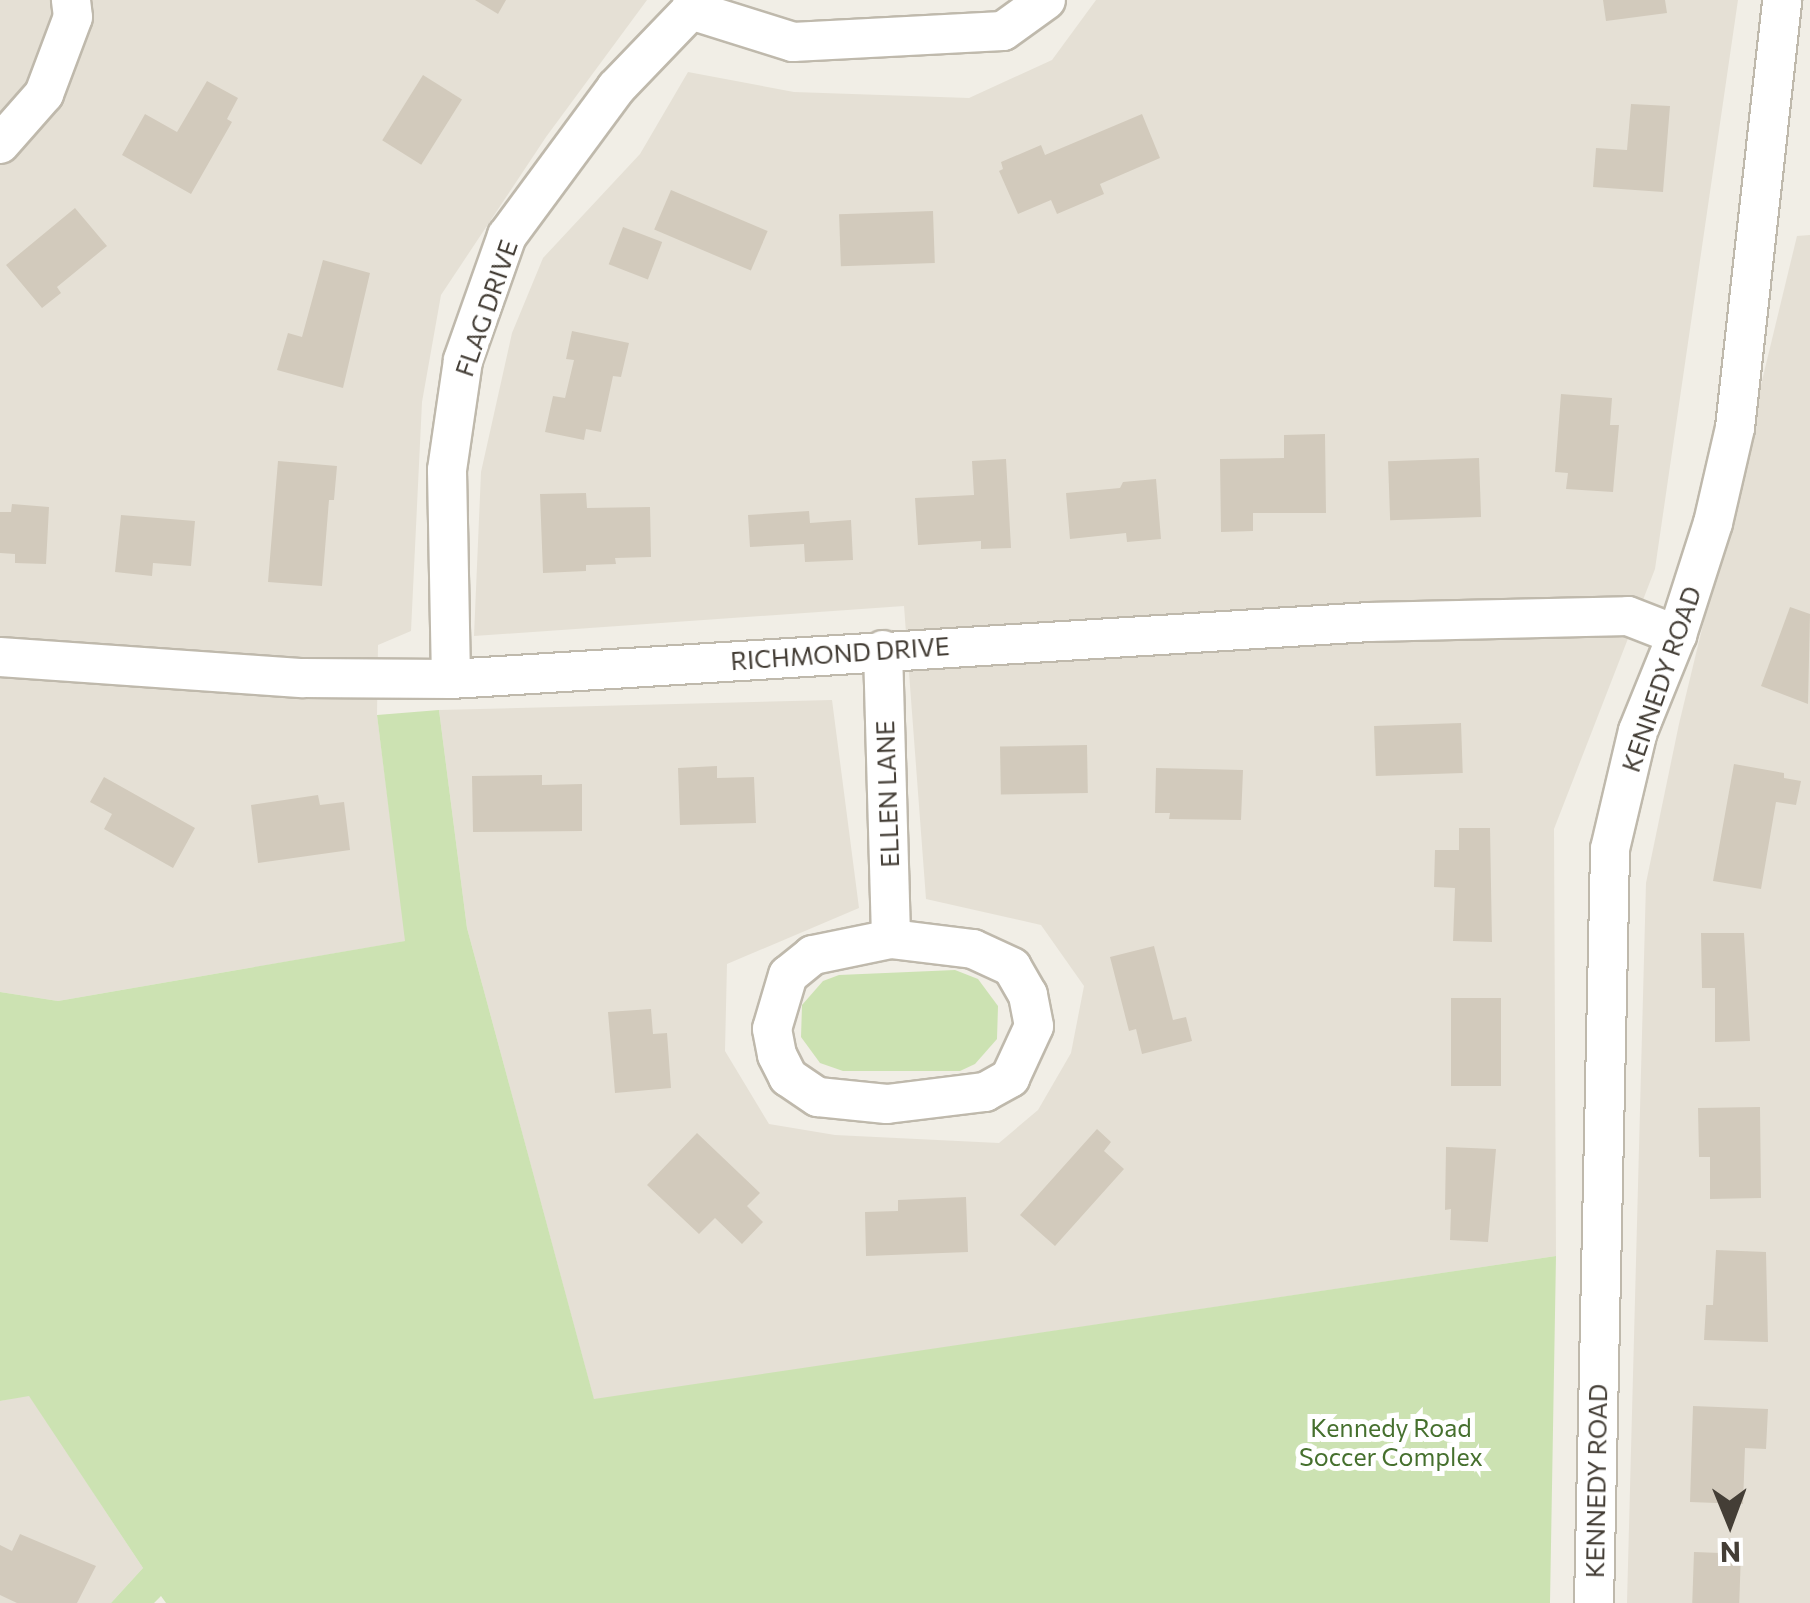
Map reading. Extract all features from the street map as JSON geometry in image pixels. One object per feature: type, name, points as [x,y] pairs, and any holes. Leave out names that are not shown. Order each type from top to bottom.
[{"type":"street","points":[[0,144],[44,94],[73,17],[71,0]]},
{"type":"street","points":[[692,5],[793,42],[1003,31],[1046,0]]},
{"type":"street","name":"KENNEDY ROAD","points":[[1594,1603],[1610,850],[1638,731],[1677,634],[1713,523],[1735,428],[1782,0]]},
{"type":"street","name":"FLAG DRIVE","points":[[451,679],[448,470],[463,360],[508,236],[616,88],[692,5]]},
{"type":"street","name":"RICHMOND DRIVE","points":[[0,657],[303,678],[451,679],[1368,622],[1628,616],[1677,634]]},
{"type":"street","name":"ELLEN LANE","points":[[883,650],[891,939]]},
{"type":"street","points":[[891,939],[973,949],[1012,967],[1028,995],[1034,1026],[1010,1078],[985,1092],[887,1104],[818,1098],[788,1077],[772,1028],[788,975],[813,955],[891,939]]},
{"type":"shaded area","points":[[0,0],[647,0],[546,137],[441,295],[422,402],[411,631],[378,645],[377,715],[406,941],[58,1001],[0,992]]},
{"type":"shaded area","points":[[1096,0],[1738,0],[1655,569],[1554,829],[1556,1256],[594,1400],[467,928],[439,710],[832,700],[859,908],[727,964],[725,1051],[769,1124],[835,1135],[999,1143],[1038,1110],[1071,1053],[1084,986],[1041,925],[926,899],[904,606],[474,636],[481,472],[512,333],[543,258],[640,154],[688,72],[794,92],[969,98],[1052,60]]},
{"type":"shaded area","points":[[1810,235],[1810,1603],[1627,1603],[1646,883],[1679,724],[1797,236]]},
{"type":"shaded area","points":[[29,1395],[143,1568],[111,1603],[0,1603],[0,1401]]},
{"type":"green space","name":"Kennedy Road Soccer Complex","points":[[439,710],[467,928],[594,1399],[1556,1256],[1550,1603],[166,1603],[161,1596],[154,1603],[111,1603],[143,1568],[29,1396],[0,1401],[0,992],[58,1001],[405,941],[377,715]]},
{"type":"green space","points":[[955,970],[978,979],[998,1006],[997,1039],[975,1064],[960,1071],[843,1071],[820,1063],[801,1037],[802,1005],[823,981],[839,975]]},
{"type":"building","points":[[475,0],[506,0],[498,14]]},
{"type":"building","points":[[1603,0],[1665,0],[1667,13],[1606,21]]},
{"type":"building","points":[[423,75],[462,99],[421,165],[382,140]]},
{"type":"building","points":[[207,81],[238,98],[227,119],[232,122],[191,194],[122,155],[145,114],[177,132]]},
{"type":"building","points":[[1631,104],[1670,106],[1663,192],[1593,187],[1596,148],[1627,150]]},
{"type":"building","points":[[1142,114],[1160,158],[1100,184],[1104,194],[1057,214],[1051,200],[1018,214],[999,171],[1003,169],[1001,162],[1041,145],[1045,155]]},
{"type":"building","points":[[671,190],[768,231],[751,271],[654,230]]},
{"type":"building","points":[[75,208],[107,246],[57,287],[61,293],[42,308],[6,265]]},
{"type":"building","points":[[933,211],[935,263],[841,266],[839,214]]},
{"type":"building","points":[[623,227],[662,242],[648,279],[609,264]]},
{"type":"building","points":[[323,260],[370,273],[343,388],[277,370],[288,333],[302,337]]},
{"type":"building","points":[[572,331],[629,343],[621,377],[613,376],[601,432],[586,429],[584,440],[545,432],[553,396],[565,398],[574,360],[566,359]]},
{"type":"building","points":[[1561,394],[1612,398],[1610,425],[1619,425],[1613,492],[1566,489],[1568,473],[1555,472]]},
{"type":"building","points":[[1325,434],[1326,513],[1253,513],[1253,531],[1221,532],[1220,459],[1284,458],[1284,435]]},
{"type":"building","points":[[1479,458],[1481,517],[1390,520],[1388,461]]},
{"type":"building","points":[[1006,459],[1011,548],[981,549],[981,541],[918,545],[915,498],[974,495],[972,461]]},
{"type":"building","points":[[278,461],[337,466],[334,500],[329,500],[322,586],[268,582]]},
{"type":"building","points":[[1156,479],[1161,539],[1127,542],[1126,533],[1070,539],[1066,493],[1120,488],[1123,482]]},
{"type":"building","points":[[586,493],[587,508],[650,507],[651,557],[615,558],[616,564],[586,565],[586,571],[543,573],[540,494]]},
{"type":"building","points":[[12,504],[49,507],[46,564],[15,563],[15,554],[0,553],[0,512],[11,512]]},
{"type":"building","points":[[809,511],[810,523],[851,520],[853,560],[805,562],[804,544],[750,547],[748,515]]},
{"type":"building","points":[[121,515],[195,521],[191,566],[153,563],[152,576],[115,572]]},
{"type":"building","points":[[1790,607],[1810,614],[1808,704],[1761,686]]},
{"type":"building","points":[[1461,723],[1463,773],[1376,776],[1374,726]]},
{"type":"building","points":[[1087,745],[1088,793],[1001,795],[1000,747]]},
{"type":"building","points":[[1734,764],[1784,773],[1784,778],[1801,781],[1796,805],[1776,802],[1761,889],[1713,881]]},
{"type":"building","points":[[717,766],[717,778],[754,777],[756,823],[680,825],[678,768]]},
{"type":"building","points":[[1156,768],[1243,770],[1241,820],[1169,819],[1170,813],[1155,813]]},
{"type":"building","points":[[542,775],[542,785],[582,784],[582,831],[473,832],[472,776]]},
{"type":"building","points":[[104,777],[195,828],[173,868],[104,829],[112,814],[90,802]]},
{"type":"building","points":[[318,795],[320,805],[344,802],[350,850],[258,863],[251,805]]},
{"type":"building","points":[[1459,828],[1490,828],[1492,942],[1453,941],[1455,888],[1434,887],[1435,850],[1459,850]]},
{"type":"building","points":[[1701,933],[1744,933],[1750,1041],[1715,1042],[1715,988],[1702,988]]},
{"type":"building","points":[[1154,946],[1173,1020],[1186,1017],[1192,1041],[1142,1054],[1136,1029],[1129,1031],[1110,957]]},
{"type":"building","points":[[1451,998],[1501,998],[1501,1086],[1451,1086]]},
{"type":"building","points":[[651,1009],[653,1034],[667,1033],[671,1088],[615,1093],[608,1012]]},
{"type":"building","points":[[1760,1107],[1761,1198],[1710,1199],[1710,1157],[1699,1157],[1698,1108]]},
{"type":"building","points":[[1097,1129],[1111,1142],[1104,1151],[1124,1169],[1055,1246],[1020,1215]]},
{"type":"building","points":[[697,1133],[760,1193],[747,1206],[763,1222],[742,1244],[715,1218],[699,1234],[647,1185]]},
{"type":"building","points":[[1446,1147],[1496,1149],[1488,1242],[1450,1240],[1451,1209],[1445,1210]]},
{"type":"building","points":[[966,1197],[968,1252],[866,1256],[865,1212],[898,1211],[898,1200]]},
{"type":"building","points":[[1716,1250],[1766,1252],[1768,1342],[1704,1340],[1706,1305],[1713,1305]]},
{"type":"building","points":[[1693,1406],[1768,1409],[1766,1449],[1745,1448],[1743,1504],[1690,1502]]},
{"type":"building","points":[[20,1534],[96,1566],[77,1603],[17,1603],[0,1595],[0,1545],[12,1551]]},
{"type":"building","points":[[1694,1552],[1741,1554],[1739,1603],[1692,1603]]}]
